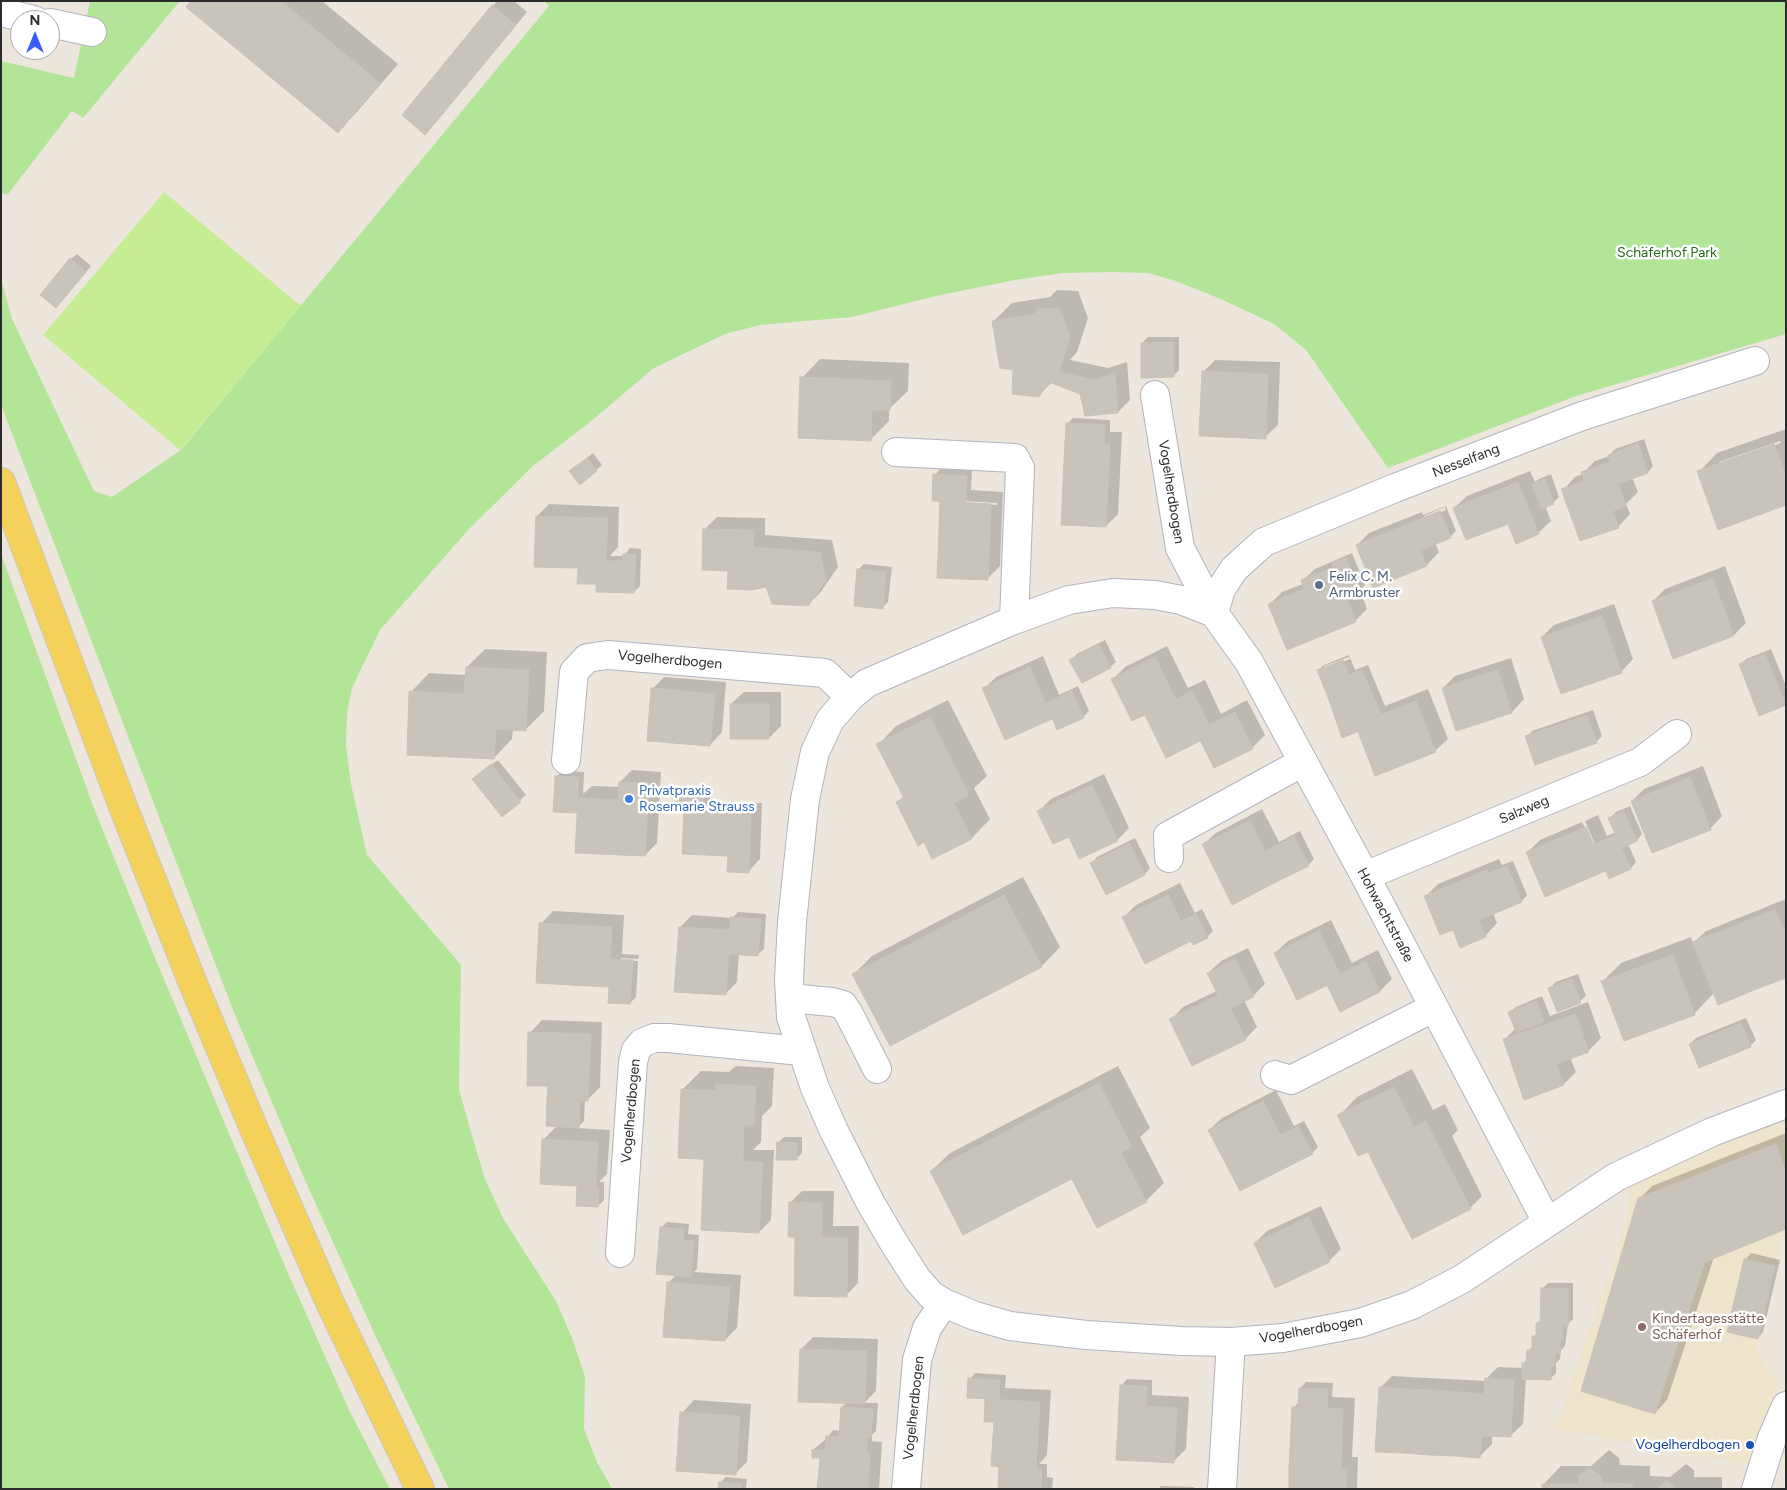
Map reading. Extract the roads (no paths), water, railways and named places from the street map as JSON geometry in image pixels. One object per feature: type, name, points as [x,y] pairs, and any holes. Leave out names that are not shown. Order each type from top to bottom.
[{"type":"main road","points":[[1,482],[119,795],[192,981],[250,1120],[331,1305],[420,1489]]},
{"type":"street","points":[[60,25],[92,32]]},
{"type":"street","name":"Nesselfang","points":[[1214,613],[1221,589],[1234,569],[1264,542],[1395,488],[1582,416],[1756,361]]},
{"type":"street","name":"Vogelherdbogen","points":[[1155,395],[1180,548],[1214,613]]},
{"type":"street","points":[[896,452],[1015,458],[1020,468],[1014,620]]},
{"type":"street","name":"Vogelherdbogen","points":[[1214,613],[1181,600],[1155,595],[1113,593],[1070,600],[1014,620],[867,683],[850,697],[830,720],[815,752],[805,799],[792,922],[788,979],[791,1017],[815,1088],[834,1131],[870,1202],[917,1279],[931,1294],[944,1304],[1010,1326],[1182,1341],[1231,1342],[1283,1338],[1360,1323],[1412,1304],[1462,1279],[1616,1177],[1712,1132],[1786,1104]]},
{"type":"street","name":"Hohwachtstraße","points":[[1214,613],[1249,662],[1365,876],[1547,1222]]},
{"type":"street","name":"Vogelherdbogen","points":[[566,760],[574,672],[587,658],[608,655],[824,673],[850,697]]},
{"type":"street","name":"Salzweg","points":[[1365,876],[1640,762],[1677,734]]},
{"type":"street","points":[[1169,858],[1168,836],[1303,762]]},
{"type":"street","points":[[790,998],[832,1002],[843,1005],[877,1069]]},
{"type":"street","points":[[1274,1075],[1290,1080],[1433,1008]]},
{"type":"street","name":"Vogelherdbogen","points":[[620,1253],[633,1062],[636,1050],[642,1043],[654,1038],[668,1038],[801,1050]]},
{"type":"street","name":"Vogelherdbogen","points":[[906,1489],[917,1360],[927,1328],[944,1304]]},
{"type":"street","points":[[1222,1489],[1231,1342]]},
{"type":"street","points":[[1756,1489],[1772,1438],[1786,1406]]},
{"type":"place","name":"Felix C. M. Armbruster","points":[[1319,585]]},
{"type":"place","name":"Privatpraxis Rosemarie Strauss","points":[[629,799]]},
{"type":"place","name":"Kindertagesstätte Schäferhof","points":[[1642,1327]]},
{"type":"place","name":"Vogelherdbogen","points":[[1750,1445]]},
{"type":"park label","name":"Schäferhof Park","points":[[1667,253]]}]
